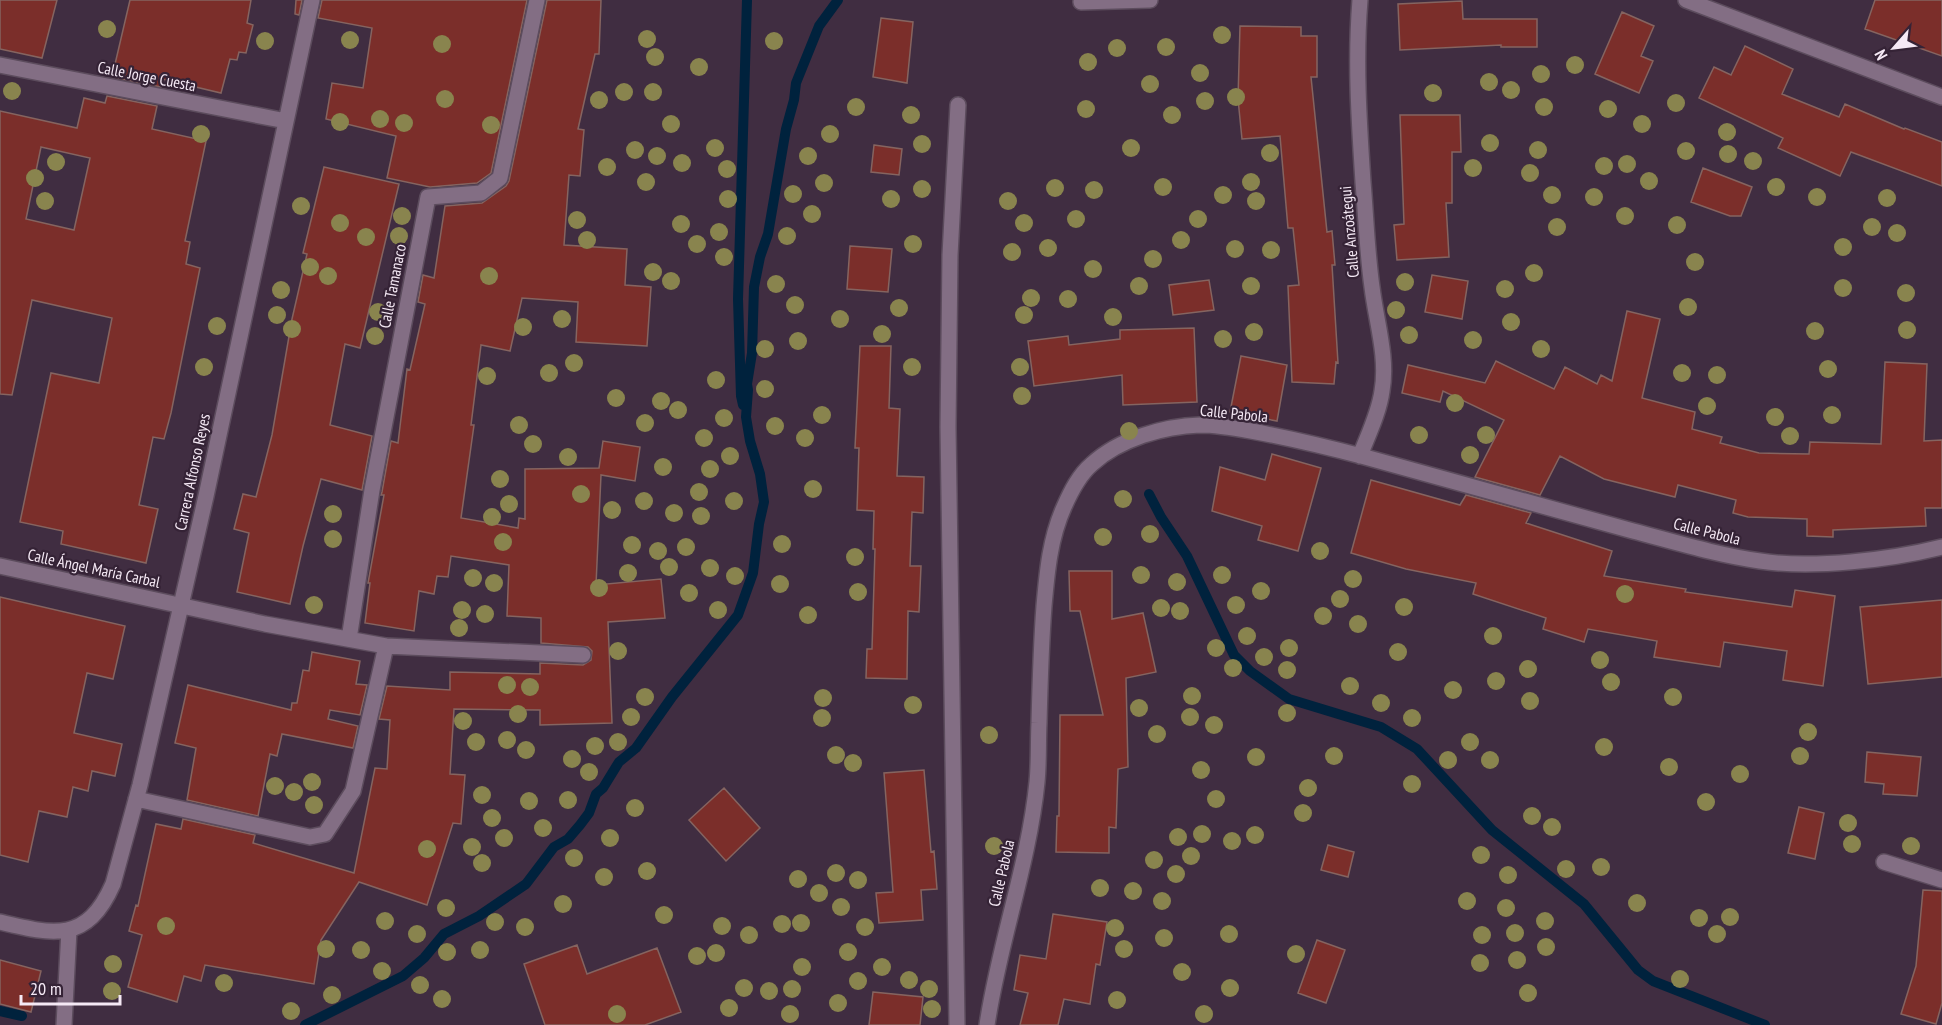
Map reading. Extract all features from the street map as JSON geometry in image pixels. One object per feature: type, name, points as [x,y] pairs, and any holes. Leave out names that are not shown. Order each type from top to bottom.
[{"type":"street","name":"Carrera Alfonso Reyes","points":[[69,930],[84,924],[96,915],[106,900],[113,884],[136,799],[312,0]]},
{"type":"street","name":"Calle Tamanaco","points":[[349,639],[372,490],[428,196],[482,193],[500,178],[537,0]]},
{"type":"street","points":[[1081,2],[1150,0]]},
{"type":"street","name":"Calle Anzoátegui","points":[[1360,0],[1357,34],[1358,121],[1372,288],[1383,357],[1383,378],[1377,412],[1360,456]]},
{"type":"street","points":[[1686,0],[1942,98]]},
{"type":"street","name":"Calle Jorge Cuesta","points":[[0,65],[286,121]]},
{"type":"street","points":[[957,1025],[948,417],[950,255],[958,105]]},
{"type":"street","name":"Calle Pabola","points":[[987,1025],[1038,779],[1041,645],[1047,570],[1053,539],[1063,509],[1077,482],[1089,465],[1108,451],[1148,434],[1173,428],[1198,425],[1221,426],[1298,439],[1531,504],[1762,562],[1828,563],[1891,556],[1942,547]]},
{"type":"street","name":"Calle Ángel María Carbal","points":[[0,566],[265,624],[386,646],[583,655]]},
{"type":"street","points":[[136,799],[310,837],[325,834],[353,791],[386,646]]},
{"type":"street","points":[[1884,862],[1942,880]]},
{"type":"street","points":[[0,922],[34,930],[53,932],[69,930],[64,1025]]},
{"type":"building","points":[[0,0],[57,0],[42,58],[0,49]]},
{"type":"building","points":[[130,0],[251,0],[247,23],[253,25],[246,53],[239,52],[237,60],[230,59],[221,93],[162,79],[161,87],[112,77]]},
{"type":"building","points":[[296,0],[302,0],[299,15],[295,14]]},
{"type":"building","points":[[322,0],[527,0],[491,173],[477,183],[430,187],[387,178],[396,136],[326,119],[332,83],[363,88],[372,28],[318,18]]},
{"type":"building","points":[[547,0],[601,0],[599,54],[595,54],[578,129],[584,130],[580,176],[569,175],[564,245],[627,249],[625,285],[651,287],[647,346],[576,342],[578,302],[522,298],[510,351],[481,345],[471,425],[474,425],[461,518],[518,528],[519,518],[525,519],[525,469],[599,468],[603,441],[640,447],[635,481],[601,475],[596,585],[661,579],[665,618],[608,622],[612,723],[540,725],[540,710],[454,709],[450,774],[465,775],[461,824],[453,823],[427,905],[359,882],[321,940],[314,984],[205,965],[201,981],[184,976],[177,1002],[128,987],[142,935],[129,931],[136,905],[138,906],[156,824],[181,829],[183,819],[255,835],[253,843],[354,873],[375,768],[387,769],[390,720],[379,719],[387,686],[450,690],[450,672],[540,674],[540,663],[583,665],[591,660],[592,651],[588,647],[541,643],[541,618],[507,616],[509,565],[451,556],[448,577],[437,576],[434,594],[419,591],[414,631],[365,623],[370,583],[368,583],[391,441],[398,443],[407,369],[410,370],[425,304],[418,302],[423,275],[434,278],[445,206],[482,203],[506,186],[509,181]]},
{"type":"building","points":[[1875,0],[1942,0],[1942,56],[1865,29]]},
{"type":"building","points":[[1462,1],[1463,19],[1537,19],[1537,47],[1501,47],[1501,45],[1400,50],[1398,4]]},
{"type":"building","points":[[1622,12],[1654,26],[1641,56],[1653,61],[1639,93],[1595,74]]},
{"type":"building","points":[[881,18],[913,22],[907,83],[873,77]]},
{"type":"building","points":[[1240,26],[1301,27],[1301,36],[1317,36],[1317,77],[1311,77],[1327,232],[1332,231],[1335,265],[1332,265],[1338,363],[1336,362],[1334,384],[1292,382],[1288,286],[1299,285],[1293,228],[1288,228],[1280,136],[1242,139],[1238,99]]},
{"type":"building","points":[[1745,46],[1793,69],[1782,94],[1839,117],[1845,104],[1942,142],[1942,186],[1851,152],[1840,176],[1778,148],[1783,138],[1699,98],[1714,67],[1731,75]]},
{"type":"building","points":[[107,96],[157,106],[152,129],[206,141],[185,241],[190,242],[186,264],[200,268],[171,413],[164,439],[153,437],[139,505],[158,509],[146,563],[61,544],[63,531],[20,522],[51,373],[99,383],[112,318],[32,300],[12,395],[0,394],[0,111],[77,128],[84,98],[105,103]],"holes":[[[41,147],[90,158],[74,230],[26,219]]]},
{"type":"building","points":[[1400,115],[1460,115],[1461,152],[1452,152],[1452,203],[1446,203],[1449,257],[1397,260],[1394,225],[1404,224]]},
{"type":"building","points":[[874,145],[902,149],[899,175],[871,172]]},
{"type":"building","points":[[324,167],[399,184],[360,348],[345,344],[330,425],[372,436],[362,490],[321,479],[290,604],[237,592],[249,533],[234,529],[243,494],[256,497],[272,435],[292,319],[307,254],[303,253]]},
{"type":"building","points":[[1703,168],[1752,187],[1741,216],[1730,216],[1691,202]]},
{"type":"building","points":[[850,246],[892,249],[888,292],[847,289]]},
{"type":"building","points":[[1432,275],[1468,281],[1462,319],[1425,312]]},
{"type":"building","points":[[1209,280],[1214,310],[1173,315],[1169,285]]},
{"type":"building","points":[[1627,311],[1660,319],[1642,398],[1695,412],[1692,429],[1722,437],[1720,443],[1759,453],[1809,454],[1810,442],[1881,444],[1885,362],[1927,364],[1924,441],[1942,440],[1942,508],[1925,508],[1926,526],[1833,530],[1833,537],[1807,536],[1807,519],[1748,517],[1733,513],[1736,500],[1678,485],[1675,497],[1604,479],[1560,456],[1540,495],[1475,477],[1504,420],[1443,391],[1440,402],[1402,393],[1408,365],[1485,383],[1496,361],[1554,389],[1565,367],[1597,384],[1601,375],[1612,381]]},
{"type":"building","points":[[1194,328],[1197,402],[1123,405],[1122,375],[1034,386],[1028,341],[1068,336],[1069,345],[1120,339],[1120,330]]},
{"type":"building","points":[[860,346],[891,346],[889,408],[900,409],[897,476],[924,477],[923,513],[912,512],[910,566],[921,566],[919,612],[908,611],[907,679],[866,678],[867,649],[872,649],[875,549],[873,549],[874,511],[857,510],[859,448],[855,448]]},
{"type":"building","points":[[1241,356],[1287,365],[1277,421],[1230,412]]},
{"type":"building","points":[[1272,454],[1321,468],[1298,551],[1258,540],[1262,526],[1212,511],[1220,467],[1265,480]]},
{"type":"building","points":[[1371,480],[1460,505],[1466,495],[1531,513],[1526,523],[1612,551],[1604,576],[1686,589],[1685,592],[1792,607],[1795,590],[1835,596],[1823,686],[1783,680],[1787,651],[1724,642],[1720,667],[1654,657],[1657,641],[1588,629],[1584,642],[1543,629],[1546,618],[1473,594],[1476,583],[1406,569],[1351,553]]},
{"type":"building","points":[[1069,571],[1112,571],[1112,619],[1143,613],[1156,672],[1126,678],[1128,767],[1118,769],[1116,828],[1109,827],[1109,853],[1056,852],[1057,816],[1059,816],[1060,715],[1103,715],[1080,611],[1070,611]]},
{"type":"building","points":[[0,597],[125,626],[113,679],[87,673],[74,733],[122,744],[115,776],[92,771],[88,791],[73,787],[67,817],[39,811],[28,862],[0,855]]},
{"type":"building","points":[[1942,600],[1942,677],[1868,684],[1860,607]]},
{"type":"building","points":[[312,652],[360,661],[356,684],[367,685],[360,715],[330,710],[328,719],[358,726],[353,748],[282,734],[277,756],[270,754],[258,816],[187,800],[196,748],[175,743],[188,685],[291,710],[292,703],[297,703],[303,670],[309,671]]},
{"type":"building","points":[[1867,752],[1921,757],[1917,796],[1883,794],[1884,784],[1865,782]]},
{"type":"building","points":[[924,770],[931,852],[934,851],[937,889],[921,890],[923,920],[879,923],[876,893],[893,892],[884,773]]},
{"type":"building","points":[[724,788],[760,828],[726,861],[689,820]]},
{"type":"building","points":[[1799,807],[1824,813],[1815,859],[1788,853]]},
{"type":"building","points":[[1328,845],[1354,852],[1348,877],[1321,870]]},
{"type":"building","points":[[1923,890],[1942,891],[1942,1003],[1936,1024],[1901,1014],[1916,966]]},
{"type":"building","points":[[1053,914],[1107,922],[1100,965],[1096,964],[1090,1004],[1064,999],[1058,1025],[1020,1025],[1028,993],[1014,990],[1020,955],[1046,959]]},
{"type":"building","points":[[1317,940],[1345,950],[1326,1003],[1298,993]]},
{"type":"building","points":[[577,945],[587,974],[657,948],[681,1012],[645,1025],[545,1025],[524,964]]},
{"type":"building","points":[[0,960],[41,971],[31,1012],[0,1004]]},
{"type":"building","points":[[873,992],[923,997],[920,1025],[869,1025]]},
{"type":"waterway","points":[[743,405],[738,299],[747,0]]},
{"type":"waterway","points":[[305,1025],[403,976],[424,958],[444,934],[479,916],[526,884],[554,847],[568,839],[580,825],[589,813],[596,794],[603,788],[619,762],[636,748],[672,697],[738,615],[753,573],[764,502],[760,474],[750,441],[746,417],[747,384],[752,353],[754,287],[760,257],[768,234],[796,83],[819,26],[838,0]]},
{"type":"waterway","points":[[1149,494],[1187,556],[1234,655],[1250,671],[1289,699],[1381,727],[1417,749],[1492,830],[1584,904],[1638,970],[1653,981],[1765,1025]]},
{"type":"waterway","points":[[0,1011],[22,1016]]}]
